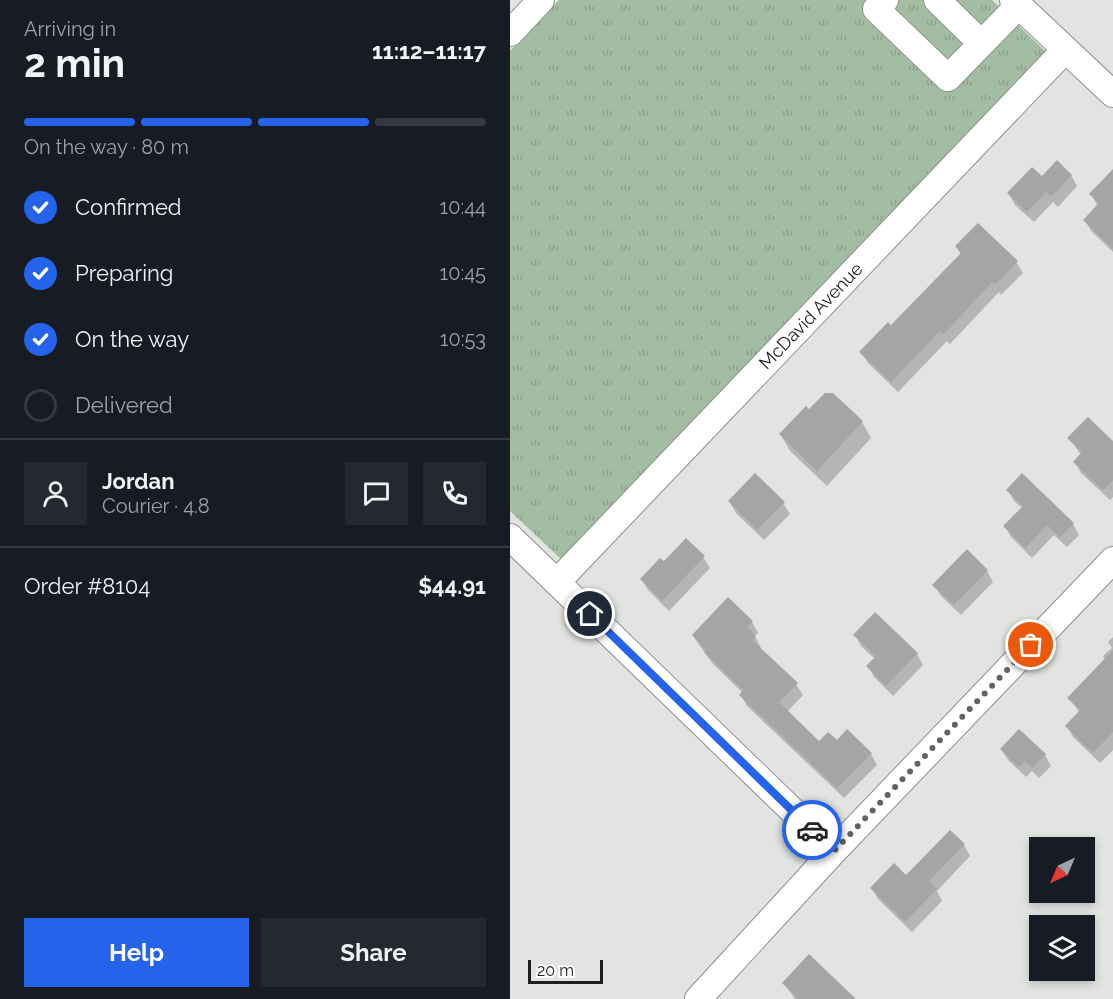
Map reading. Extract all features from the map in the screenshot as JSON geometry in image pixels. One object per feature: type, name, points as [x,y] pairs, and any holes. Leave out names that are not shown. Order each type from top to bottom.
[{"type":"street","points":[[510,33],[541,0]]},
{"type":"street","points":[[885,0],[876,9],[948,78],[1016,3],[1113,94]]},
{"type":"street","points":[[937,0],[981,43]]},
{"type":"street","name":"McDavid Avenue","points":[[557,582],[1065,50]]},
{"type":"street","points":[[510,537],[834,851]]},
{"type":"street","points":[[698,999],[834,851],[1113,560]]},
{"type":"green space","points":[[559,0],[992,0],[1046,52],[561,559],[510,511],[510,51]]},
{"type":"building","points":[[1057,160],[1072,175],[1051,197],[1046,192],[1027,212],[1007,193],[1032,167],[1042,176]]},
{"type":"building","points":[[1113,169],[1113,249],[1083,220],[1099,203],[1089,194]]},
{"type":"building","points":[[978,223],[1018,261],[995,285],[992,282],[944,334],[940,331],[891,382],[859,352],[888,322],[891,325],[961,253],[955,246]]},
{"type":"building","points":[[825,393],[833,393],[863,421],[817,471],[779,434],[806,406],[809,409]]},
{"type":"building","points":[[1088,417],[1113,441],[1113,480],[1103,490],[1073,462],[1082,452],[1067,438]]},
{"type":"building","points":[[755,473],[785,502],[757,530],[728,501]]},
{"type":"building","points":[[1022,473],[1074,523],[1060,537],[1047,525],[1025,548],[1003,526],[1023,506],[1006,490]]},
{"type":"building","points":[[686,538],[705,556],[662,601],[640,579],[660,558],[664,561]]},
{"type":"building","points":[[967,549],[988,570],[954,605],[932,585]]},
{"type":"building","points":[[728,597],[753,621],[747,627],[756,636],[752,640],[798,683],[779,702],[819,741],[828,732],[837,740],[847,729],[872,753],[837,788],[739,695],[743,690],[704,652],[706,650],[692,635]]},
{"type":"building","points":[[875,612],[918,653],[886,686],[866,666],[876,656],[853,635]]},
{"type":"building","points":[[1113,650],[1113,732],[1093,753],[1065,726],[1080,710],[1067,698]]},
{"type":"building","points":[[1019,729],[1046,754],[1032,768],[1025,761],[1019,767],[1000,749]]},
{"type":"building","points":[[950,830],[965,844],[929,881],[937,889],[905,922],[870,888],[894,863],[906,875]]},
{"type":"building","points":[[809,954],[856,999],[798,999],[782,983]]},
{"type":"way so far","points":[[812,830],[834,851],[1031,645]]},
{"type":"route","points":[[590,614],[812,830]]}]
